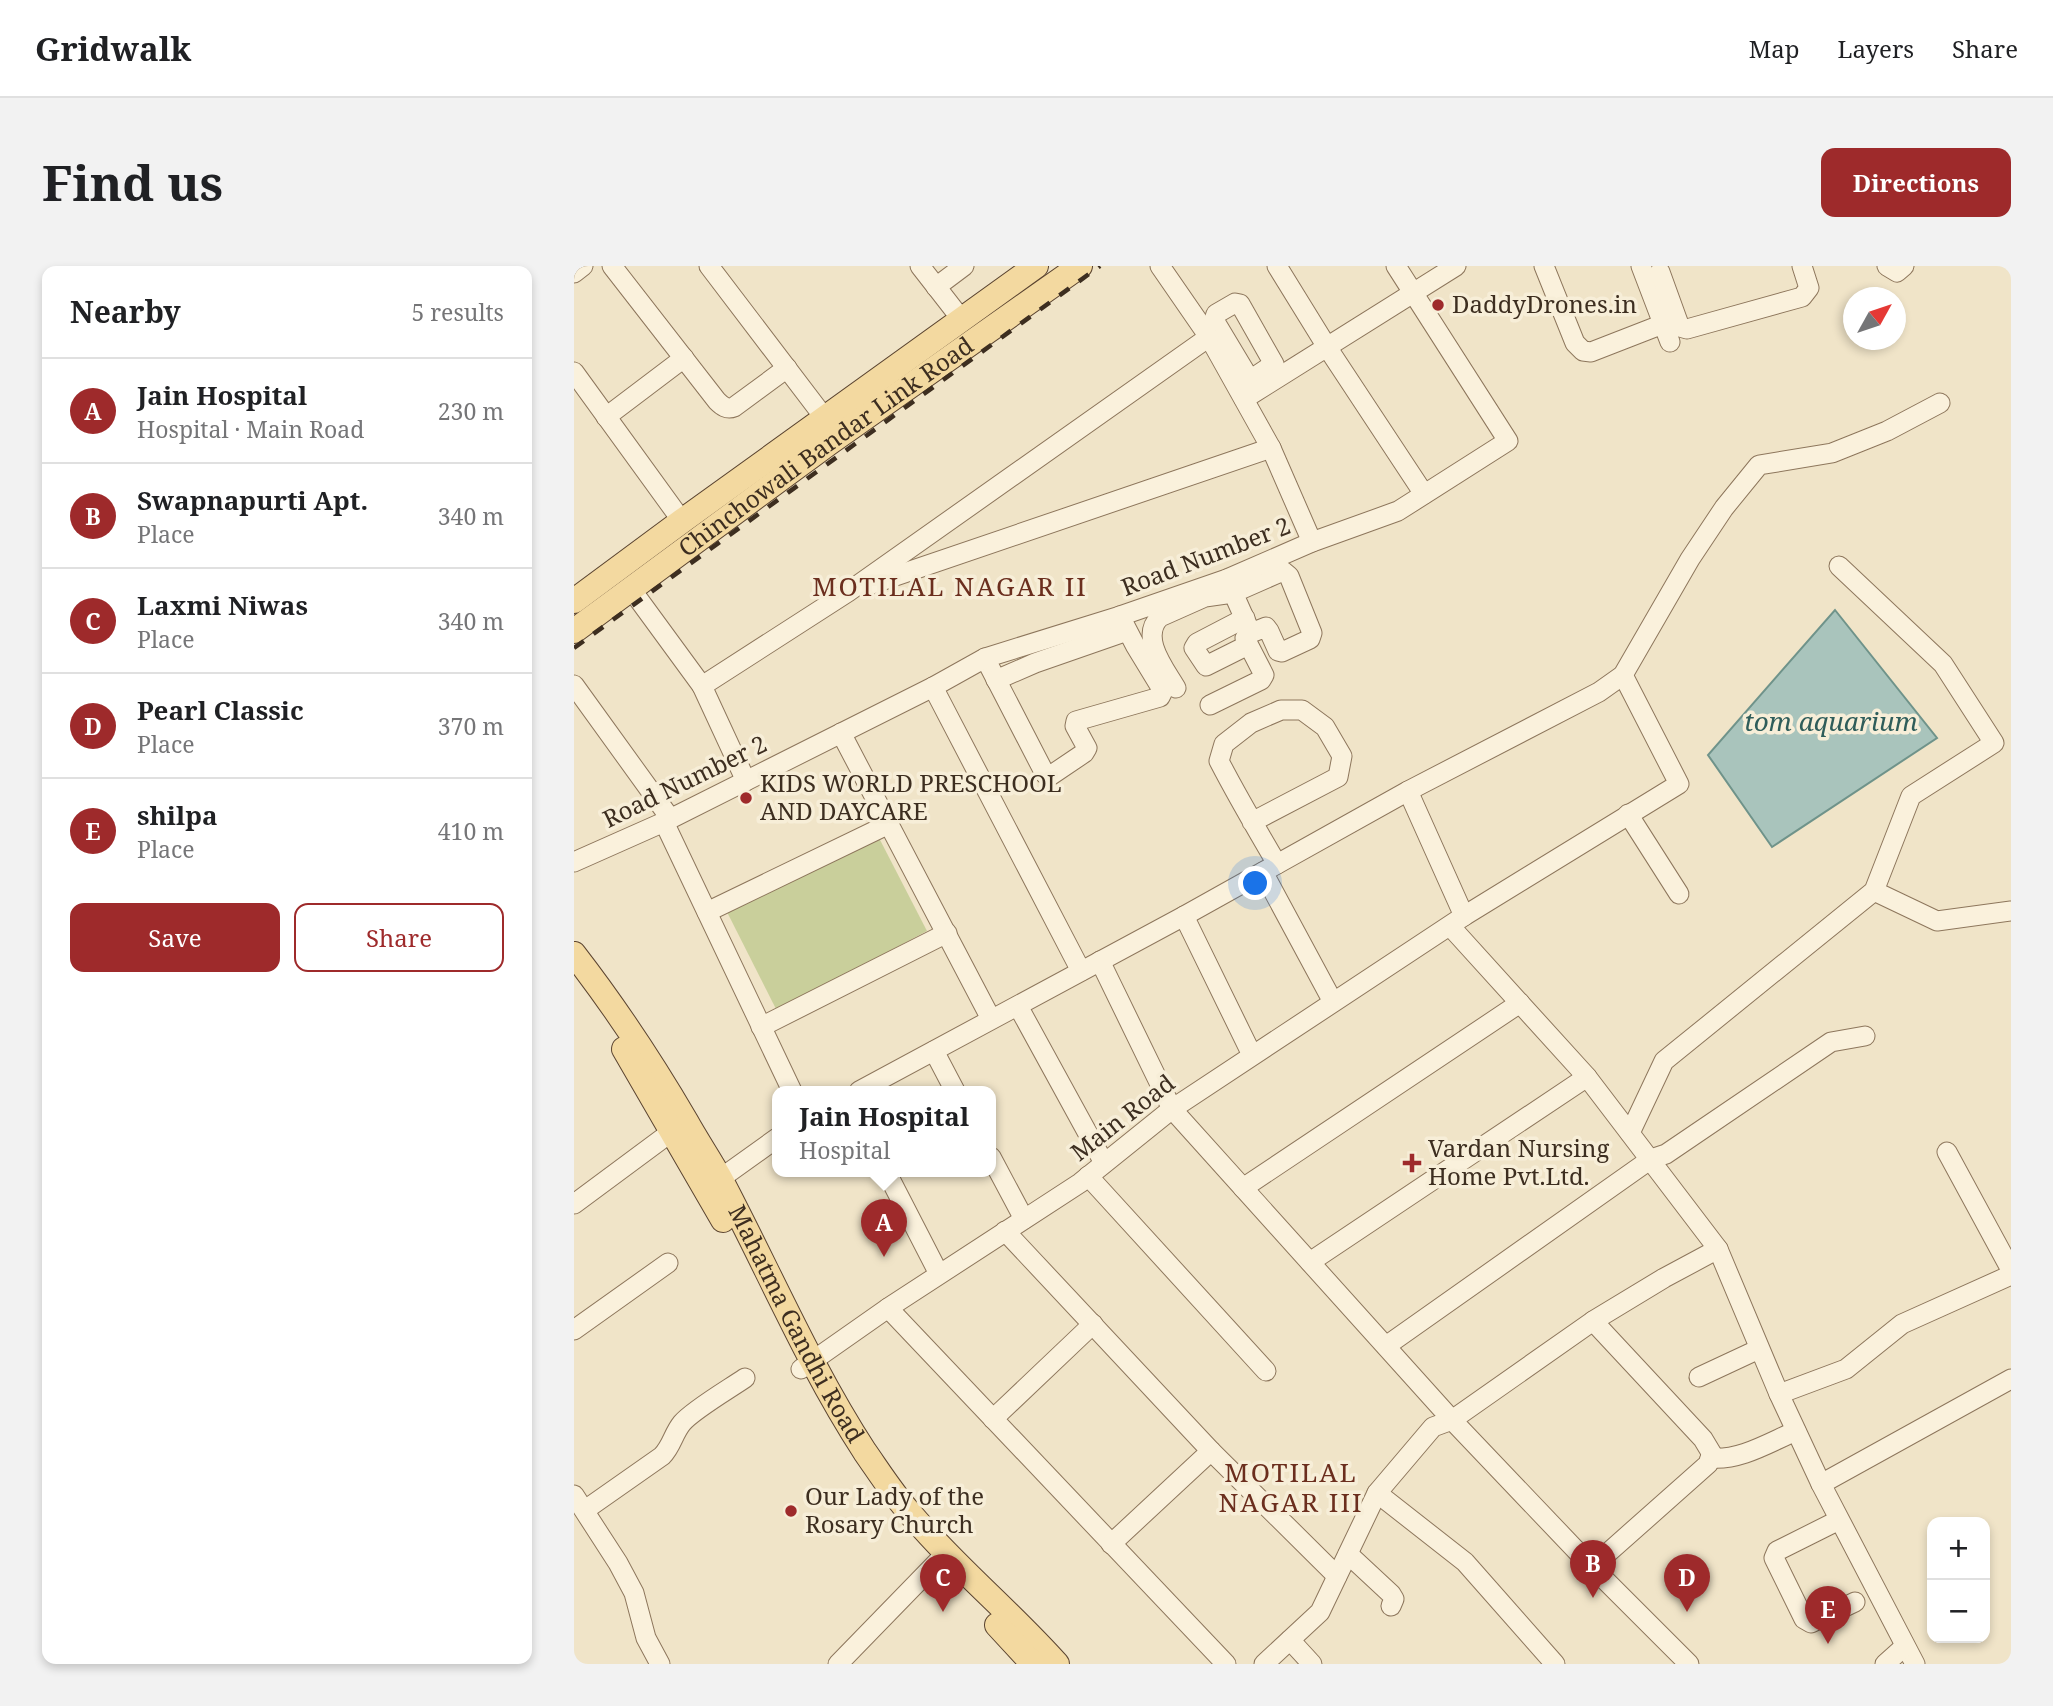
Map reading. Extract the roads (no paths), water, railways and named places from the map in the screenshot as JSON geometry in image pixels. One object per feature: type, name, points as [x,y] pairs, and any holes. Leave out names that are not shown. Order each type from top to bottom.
[{"type":"main road","points":[[574,601],[681,521],[832,428],[962,320],[1036,266]]},
{"type":"main road","name":"Chinchowali Bandar Link Road","points":[[574,631],[631,589],[832,428],[1080,266]]},
{"type":"main road","name":"Mahatma Gandhi Road","points":[[574,954],[660,1075],[679,1126]]},
{"type":"main road","name":"Mahatma Gandhi Road","points":[[574,980],[679,1126],[713,1184],[719,1211],[754,1286],[807,1364],[872,1483],[895,1513],[942,1557],[1034,1658]]},
{"type":"street","points":[[574,273],[583,266]]},
{"type":"street","points":[[612,266],[724,407],[730,409],[787,368]]},
{"type":"street","points":[[709,266],[832,428]]},
{"type":"street","points":[[920,266],[962,320]]},
{"type":"street","points":[[936,287],[964,266]]},
{"type":"street","points":[[1160,266],[1244,389],[1312,542]]},
{"type":"street","points":[[1277,266],[1424,494]]},
{"type":"street","name":"Road Number 2","points":[[574,862],[746,781],[985,659],[1124,623],[1230,586],[1312,542],[1398,511],[1508,441],[1396,266]]},
{"type":"street","points":[[1244,389],[1327,347],[1456,266]]},
{"type":"street","points":[[1544,266],[1575,342],[1583,351],[1591,352],[1666,333],[1656,270]]},
{"type":"street","points":[[1656,270],[1681,327],[1687,329],[1802,297],[1809,288],[1802,266]]},
{"type":"street","points":[[1887,266],[1897,272],[1904,266]]},
{"type":"street","points":[[702,686],[848,592],[1209,337]]},
{"type":"street","points":[[606,417],[684,358]]},
{"type":"street","points":[[574,372],[681,521]]},
{"type":"street","points":[[868,1086],[1184,916],[1408,791],[1599,692],[1623,675],[1689,559],[1724,508],[1759,465],[1832,453],[1888,431],[1940,403]]},
{"type":"street","points":[[848,592],[1271,448]]},
{"type":"street","points":[[1630,1133],[1664,1060],[1874,891],[1911,796],[1994,743],[1943,664],[1839,566]]},
{"type":"street","points":[[1176,688],[1154,649],[1151,632],[1154,623],[1160,617],[1230,586],[1283,571],[1289,576],[1312,633],[1310,639],[1282,652],[1278,651],[1266,627],[1248,632]]},
{"type":"street","points":[[1210,705],[1261,680],[1264,675],[1230,586]]},
{"type":"street","points":[[631,589],[702,686],[746,781]]},
{"type":"street","points":[[985,659],[1045,774],[1050,775],[1084,753],[1087,748],[1075,726],[1076,721],[1160,697],[1163,691],[1124,623],[996,680]]},
{"type":"street","name":"Main Road","points":[[807,1364],[1088,1176],[1172,1109],[1252,1055],[1457,921],[1679,784],[1623,675]]},
{"type":"street","points":[[574,685],[667,820],[707,912],[790,1086]]},
{"type":"street","points":[[933,687],[1082,971]]},
{"type":"street","points":[[1252,822],[1338,777],[1342,756],[1325,727],[1303,710],[1281,710],[1251,723],[1224,744],[1219,761],[1252,822],[1270,868],[1333,1002]]},
{"type":"street","points":[[841,733],[992,1019]]},
{"type":"street","points":[[1408,791],[1457,921],[1520,1003],[1587,1077],[1718,1249],[1759,1349],[1821,1484],[1914,1664]]},
{"type":"street","points":[[1628,814],[1679,894]]},
{"type":"street","points":[[707,912],[889,824]]},
{"type":"street","points":[[1874,891],[1937,921],[2011,911]]},
{"type":"street","points":[[1184,916],[1252,1055]]},
{"type":"street","points":[[761,1027],[947,933]]},
{"type":"street","points":[[1100,961],[1172,1109],[1452,1420],[1689,1664]]},
{"type":"street","points":[[1243,1188],[1520,1003]]},
{"type":"street","points":[[1018,1006],[1104,1163]]},
{"type":"street","points":[[1386,1346],[1651,1159],[1666,1154],[1831,1042],[1865,1036]]},
{"type":"street","points":[[934,1051],[953,1086]]},
{"type":"street","points":[[1310,1262],[1587,1077]]},
{"type":"street","points":[[574,1203],[679,1126]]},
{"type":"street","points":[[713,1184],[772,1142]]},
{"type":"street","points":[[1779,1394],[1846,1369],[1902,1324],[2011,1272],[1947,1152]]},
{"type":"street","points":[[996,1166],[1024,1219]]},
{"type":"street","points":[[1088,1176],[1266,1371]]},
{"type":"street","points":[[889,1177],[939,1274]]},
{"type":"street","points":[[1005,1231],[1211,1451],[1337,1576]]},
{"type":"street","points":[[1264,1664],[1320,1612],[1377,1493],[1433,1427],[1452,1420],[1593,1321],[1718,1249]]},
{"type":"street","points":[[574,1330],[668,1264]]},
{"type":"street","points":[[888,1308],[1226,1664]]},
{"type":"street","points":[[1592,1567],[1708,1464],[1712,1454],[1703,1439],[1593,1321]]},
{"type":"street","points":[[993,1419],[1093,1324]]},
{"type":"street","points":[[1699,1377],[1759,1349]]},
{"type":"street","points":[[660,1664],[646,1638],[634,1592],[580,1502],[662,1456],[670,1448],[681,1424],[745,1378]]},
{"type":"street","points":[[1821,1484],[2011,1379]]},
{"type":"street","points":[[1710,1458],[1734,1457],[1796,1431]]},
{"type":"street","points":[[1111,1544],[1211,1451]]},
{"type":"street","points":[[1377,1493],[1465,1562],[1555,1664]]},
{"type":"street","points":[[1839,1520],[1777,1551],[1774,1558],[1804,1619],[1811,1623],[1855,1601]]},
{"type":"street","points":[[1348,1554],[1391,1594],[1394,1599],[1391,1606]]},
{"type":"street","points":[[838,1664],[942,1557]]},
{"type":"street","points":[[1290,1640],[1312,1664]]},
{"type":"street","points":[[1885,1664],[1904,1647]]},
{"type":"water","name":"tom aquarium","points":[[1835,610],[1937,738],[1772,847],[1708,755]]},
{"type":"railway","points":[[574,648],[1100,266]]},
{"type":"place","name":"DaddyDrones.in","points":[[1438,305]]},
{"type":"place","name":"KIDS WORLD PRESCHOOL AND DAYCARE","points":[[746,798]]},
{"type":"place","name":"Vardan Nursing Home Pvt.Ltd.","points":[[1412,1163]]},
{"type":"place","name":"Jain Hospital","points":[[884,1257]]},
{"type":"place","name":"Our Lady of the Rosary Church","points":[[791,1511]]},
{"type":"place","name":"Swapnapurti Apt.","points":[[1593,1598]]},
{"type":"place","name":"Laxmi Niwas","points":[[943,1612]]},
{"type":"place","name":"Pearl Classic","points":[[1687,1612]]},
{"type":"place","name":"shilpa","points":[[1828,1644]]},
{"type":"district","name":"MOTILAL NAGAR II","points":[[950,587]]},
{"type":"district","name":"MOTILAL NAGAR III","points":[[1291,1488]]}]
